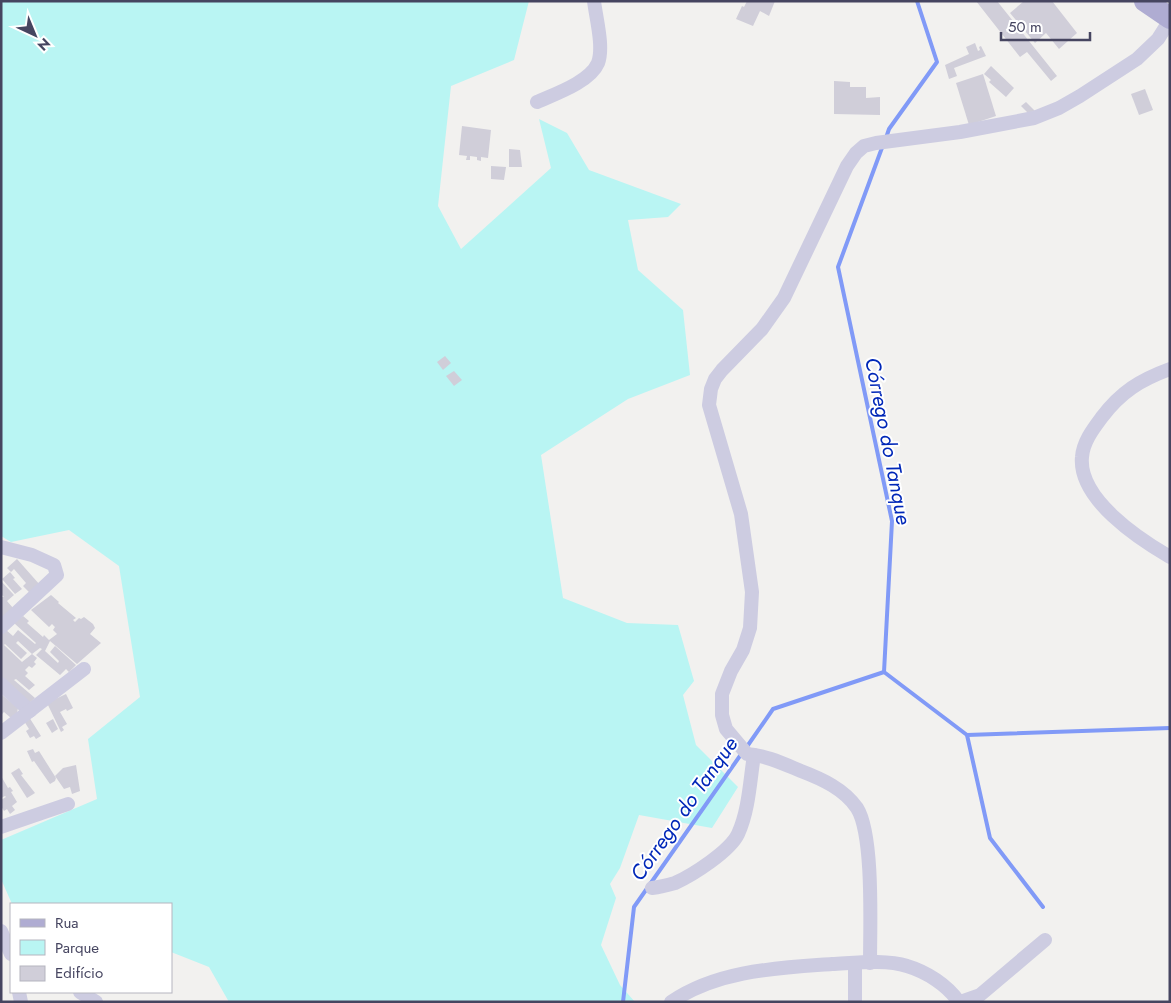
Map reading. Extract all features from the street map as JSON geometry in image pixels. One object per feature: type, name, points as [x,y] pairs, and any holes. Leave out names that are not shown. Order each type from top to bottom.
[{"type":"main road","points":[[1145,1],[1170,19]]},
{"type":"street","points":[[537,102],[578,82],[598,64],[600,53],[594,1]]},
{"type":"street","points":[[870,963],[868,851],[865,829],[858,810],[836,788],[820,778],[750,754],[734,740],[726,729],[722,715],[722,694],[731,671],[743,650],[750,628],[752,592],[741,514],[709,405],[711,390],[715,379],[722,370],[762,329],[784,298],[846,166],[864,146],[893,140],[960,132],[1045,115],[1080,96],[1137,59],[1158,39],[1170,19]]},
{"type":"street","points":[[1170,369],[1132,386],[1113,402],[1086,441],[1081,459],[1085,478],[1100,504],[1123,527],[1170,556]]},
{"type":"street","points":[[1,546],[32,555],[54,565],[57,575],[1,627]]},
{"type":"street","points":[[1,734],[84,669]]},
{"type":"street","points":[[1,684],[30,711]]},
{"type":"street","points":[[652,888],[674,883],[701,868],[730,845],[737,835],[742,822],[746,802],[750,754]]},
{"type":"street","points":[[1,827],[68,804]]},
{"type":"street","points":[[1,931],[10,952]]},
{"type":"street","points":[[671,1002],[683,993],[697,988],[767,968],[855,963],[896,963],[918,970],[951,991],[960,1002],[980,995],[1045,940]]},
{"type":"street","points":[[855,963],[855,1002]]},
{"type":"street","points":[[82,993],[96,1002]]},
{"type":"green space","points":[[1,1],[529,1],[514,60],[451,86],[438,206],[461,249],[551,168],[539,119],[567,133],[589,170],[681,204],[668,217],[628,220],[638,270],[683,310],[690,375],[628,399],[541,455],[563,598],[627,623],[678,625],[694,681],[683,695],[696,745],[738,787],[712,828],[639,815],[620,868],[610,884],[616,898],[601,945],[620,985],[635,1002],[229,1002],[209,967],[172,952],[172,903],[12,903],[1,879],[1,840],[97,799],[88,739],[140,697],[119,566],[69,530],[11,542],[1,536]]},
{"type":"building","points":[[747,1],[775,1],[769,16],[760,11],[753,26],[736,19],[742,6],[744,7]]},
{"type":"building","points":[[976,1],[997,1],[1057,76],[1051,81],[1027,52],[1020,57]]},
{"type":"building","points":[[1024,1],[1052,1],[1077,33],[1059,49],[1046,33],[1035,43],[1010,13]]},
{"type":"building","points":[[975,43],[978,51],[981,46],[986,56],[954,68],[957,76],[949,79],[945,65],[969,54],[966,47]]},
{"type":"building","points":[[991,66],[1014,88],[1006,97],[989,82],[991,80],[984,74]]},
{"type":"building","points":[[983,74],[996,116],[969,125],[956,83]]},
{"type":"building","points":[[834,81],[850,82],[850,87],[866,87],[866,98],[880,97],[880,115],[834,114]]},
{"type":"building","points":[[1145,89],[1153,110],[1139,115],[1131,94]]},
{"type":"building","points":[[1026,102],[1035,111],[1028,113],[1021,106]]},
{"type":"building","points":[[462,126],[491,130],[488,158],[481,157],[481,161],[477,160],[477,157],[470,156],[470,160],[466,160],[467,156],[459,155]]},
{"type":"building","points":[[509,149],[520,150],[522,167],[509,167]]},
{"type":"building","points":[[491,166],[506,167],[504,180],[491,179]]},
{"type":"building","points":[[445,356],[451,363],[443,370],[437,362]]},
{"type":"building","points":[[454,371],[462,380],[454,386],[446,376]]},
{"type":"building","points":[[17,559],[40,585],[30,593],[23,586],[26,583],[14,569],[11,572],[7,568]]},
{"type":"building","points":[[10,572],[15,578],[13,579],[22,589],[15,594],[2,579]]},
{"type":"building","points":[[1,581],[14,595],[7,601],[13,608],[1,619],[1,597],[4,597],[1,594]]},
{"type":"building","points":[[51,595],[76,618],[73,620],[75,622],[79,618],[84,617],[93,624],[95,628],[90,634],[101,643],[77,664],[50,641],[45,651],[58,663],[59,661],[50,652],[55,646],[76,665],[69,672],[66,669],[60,675],[36,655],[42,649],[40,648],[32,654],[37,658],[34,662],[36,664],[32,668],[29,666],[25,670],[28,673],[25,676],[35,685],[29,690],[16,679],[14,680],[35,698],[27,705],[1,680],[1,634],[6,630],[13,636],[18,630],[35,644],[14,623],[23,616],[29,621],[27,623],[43,637],[44,635],[49,640],[57,634],[53,630],[55,627],[52,624],[49,627],[31,610]],"holes":[[[18,641],[32,654],[22,662],[4,645],[21,659],[27,653],[16,643]]]},
{"type":"building","points":[[1,694],[18,708],[17,713],[11,718],[4,712],[1,715]]},
{"type":"building","points":[[66,694],[73,708],[60,712],[67,724],[62,727],[64,730],[61,732],[47,703]]},
{"type":"building","points":[[29,717],[41,736],[36,739],[34,736],[30,738],[26,731],[29,729],[24,721]]},
{"type":"building","points":[[53,719],[58,729],[52,733],[46,723]]},
{"type":"building","points":[[33,749],[35,753],[39,751],[56,778],[50,784],[34,761],[32,762],[27,751]]},
{"type":"building","points":[[76,765],[80,791],[72,794],[70,787],[64,789],[55,776],[63,768]]},
{"type":"building","points":[[19,768],[23,774],[21,775],[35,793],[27,798],[11,773]]},
{"type":"building","points":[[1,776],[8,788],[10,787],[13,791],[11,792],[17,802],[12,806],[15,810],[10,814],[7,809],[4,811],[1,806],[1,800],[6,797],[1,798]]},
{"type":"waterway","name":"Córrego do Tanque","points":[[886,138],[889,129],[937,62],[917,1]]},
{"type":"waterway","name":"Córrego do Tanque","points":[[746,748],[773,709],[884,672],[892,521],[838,267],[883,145]]},
{"type":"waterway","points":[[884,672],[967,735],[990,838],[1043,907]]},
{"type":"waterway","points":[[967,735],[1170,728]]},
{"type":"waterway","name":"Córrego do Tanque","points":[[623,1002],[634,907],[742,753]]}]
